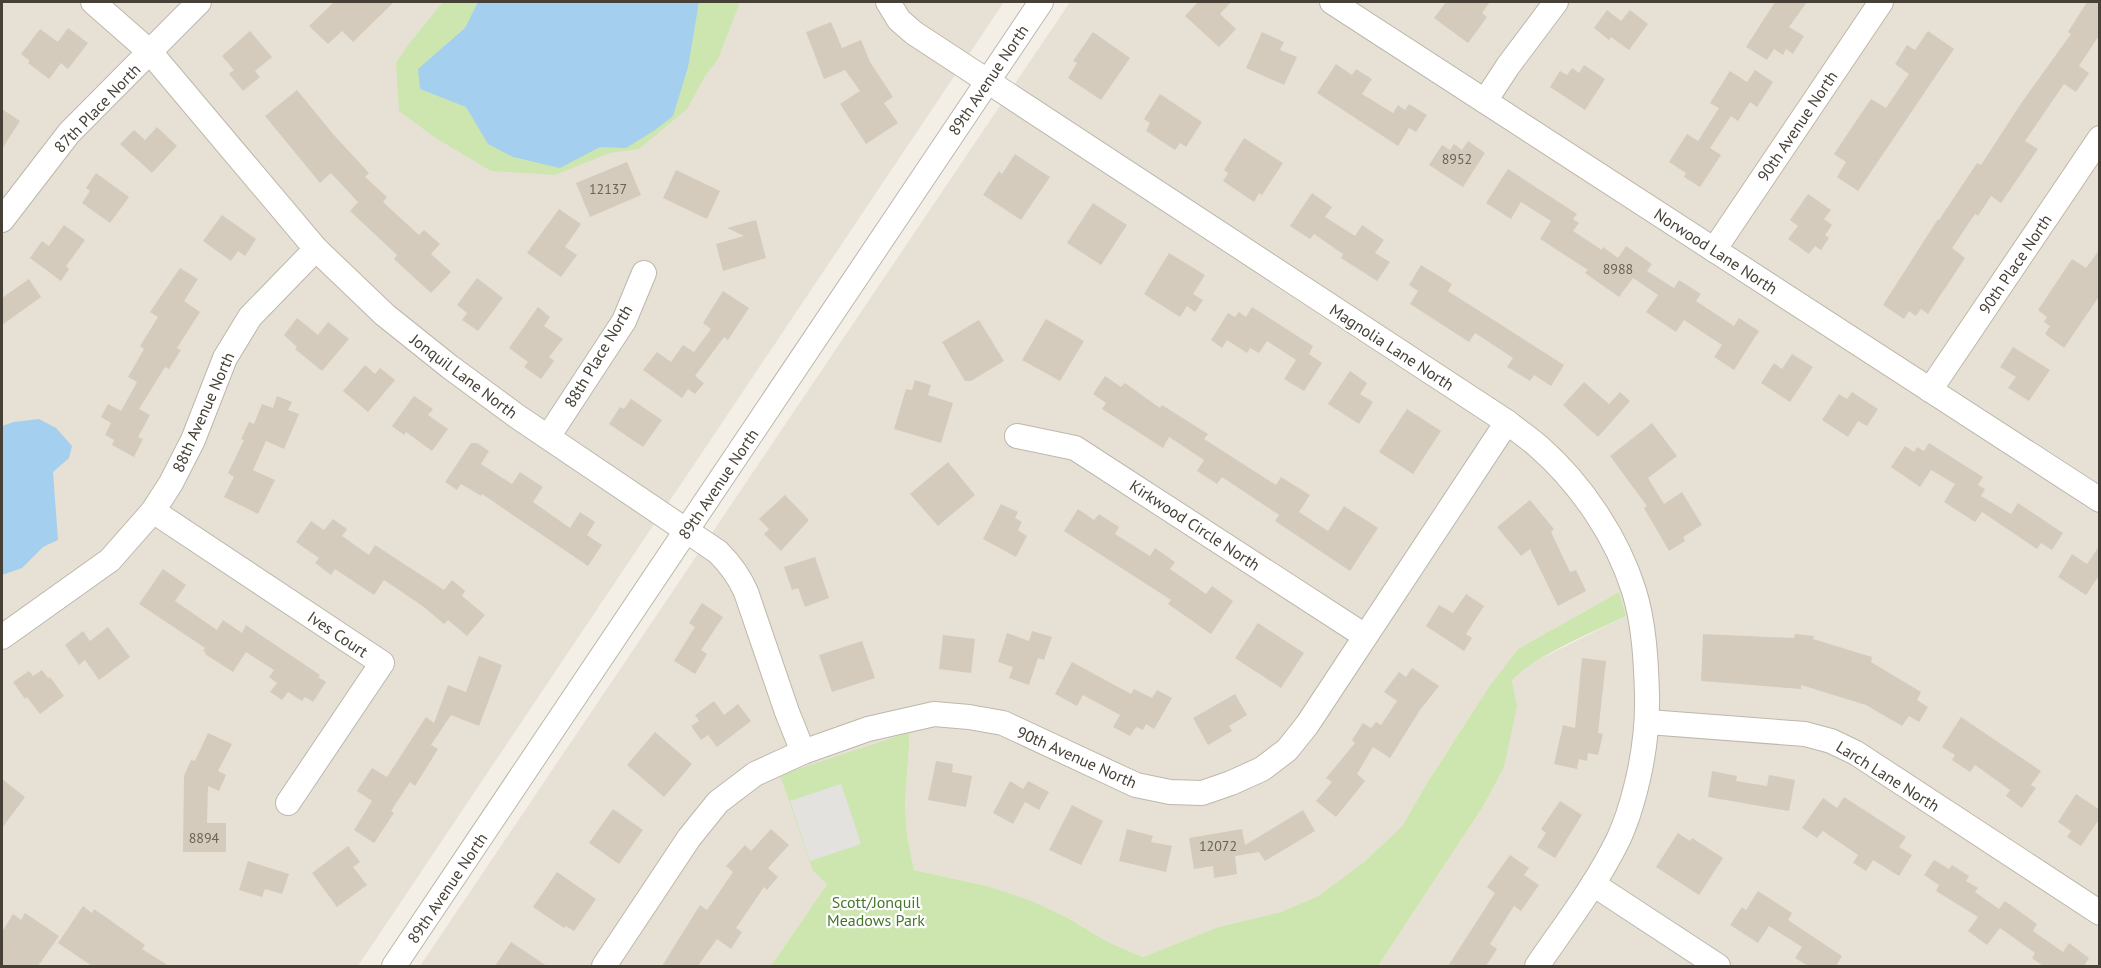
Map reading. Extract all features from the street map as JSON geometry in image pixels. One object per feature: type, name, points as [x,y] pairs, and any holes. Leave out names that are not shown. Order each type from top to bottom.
[{"type":"street","name":"Jonquil Lane North","points":[[93,2],[150,52],[316,249],[385,315],[518,417],[718,552],[738,574],[803,752]]},
{"type":"street","name":"87th Place North","points":[[2,220],[69,133],[199,2]]},
{"type":"street","points":[[888,2],[899,20],[914,33],[987,81]]},
{"type":"street","name":"89th Avenue North","points":[[394,966],[1041,2]]},
{"type":"street","name":"Norwood Lane North","points":[[1332,2],[2100,500]]},
{"type":"street","points":[[1485,101],[1556,2]]},
{"type":"street","name":"90th Avenue North","points":[[1714,250],[1881,2]]},
{"type":"street","name":"Magnolia Lane North","points":[[987,81],[1507,422],[1539,447],[1568,476],[1598,517],[1620,557],[1634,591],[1646,664],[1648,722],[1642,764],[1619,839],[1593,884],[1537,966]]},
{"type":"street","name":"90th Place North","points":[[1929,390],[2100,138]]},
{"type":"street","name":"88th Avenue North","points":[[2,637],[110,560],[153,511],[171,483],[193,440],[225,358],[250,317],[316,249]]},
{"type":"street","name":"88th Place North","points":[[548,437],[624,321],[644,273]]},
{"type":"street","name":"90th Avenue North","points":[[604,966],[689,838],[718,802],[755,774],[803,752],[868,729],[934,714],[1003,723],[1136,785],[1170,792],[1202,793],[1262,769],[1287,750],[1307,725],[1507,422]]},
{"type":"street","name":"Kirkwood Circle North","points":[[1017,436],[1075,448],[1365,636]]},
{"type":"street","name":"Ives Court","points":[[153,511],[382,663],[288,803]]},
{"type":"street","name":"Larch Lane North","points":[[1648,722],[1805,734],[1831,741],[1856,753],[2100,913]]},
{"type":"street","points":[[1593,884],[1718,966]]},
{"type":"shaded area","points":[[2,2],[1004,2],[358,966],[2,966]]},
{"type":"shaded area","points":[[1070,2],[2099,2],[2099,966],[1378,966],[1484,805],[1504,767],[1512,681],[1518,672],[1536,661],[1626,616],[1619,592],[1518,649],[1490,685],[1402,826],[1364,862],[1318,896],[1281,912],[1218,927],[1143,957],[1108,942],[1066,917],[987,886],[914,870],[907,835],[905,804],[910,733],[810,860],[813,871],[827,884],[771,966],[420,966]]},
{"type":"shaded area","points":[[841,784],[861,844],[810,861],[790,801]]},
{"type":"green space","points":[[443,2],[740,2],[718,59],[705,76],[687,109],[639,149],[610,153],[555,175],[491,171],[434,137],[399,111],[396,63]]},
{"type":"green space","name":"Scott/Jonquil Meadows Park","points":[[1619,592],[1626,616],[1548,654],[1521,672],[1512,681],[1517,706],[1504,767],[1484,805],[1378,966],[771,966],[827,884],[813,871],[780,775],[910,732],[905,804],[907,835],[914,870],[987,886],[1029,900],[1066,917],[1108,942],[1143,957],[1218,927],[1281,912],[1318,896],[1364,862],[1402,826],[1490,685],[1518,649]]},
{"type":"water","points":[[478,2],[699,2],[688,67],[673,116],[626,148],[600,147],[560,168],[513,157],[488,144],[466,107],[420,89],[418,69],[465,28]]},
{"type":"water","points":[[39,419],[56,428],[72,446],[69,458],[53,472],[58,540],[43,547],[22,568],[2,575],[2,426]]},
{"type":"building","points":[[334,2],[394,2],[353,42],[342,31],[328,44],[309,26]]},
{"type":"building","points":[[1198,2],[1231,2],[1220,14],[1236,29],[1219,47],[1185,16]]},
{"type":"building","points":[[1446,2],[1490,2],[1482,13],[1487,17],[1468,43],[1434,18]]},
{"type":"building","points":[[1775,2],[1807,2],[1789,27],[1804,36],[1793,54],[1786,49],[1783,55],[1774,49],[1767,60],[1746,47]]},
{"type":"building","points":[[2087,2],[2100,2],[2100,34],[2079,66],[2089,73],[2076,92],[2064,84],[2025,141],[2038,149],[2001,203],[1991,196],[1978,216],[1975,214],[1952,248],[1965,258],[1928,314],[1921,309],[1916,316],[1909,311],[1904,319],[1883,305],[1938,219],[1977,163],[1981,165],[2022,102],[2071,34],[2068,32]]},
{"type":"building","points":[[1607,10],[1621,21],[1630,10],[1648,24],[1629,50],[1611,37],[1609,40],[1594,28]]},
{"type":"building","points":[[831,22],[842,48],[861,40],[870,62],[893,97],[884,103],[898,123],[866,144],[840,104],[860,91],[845,70],[824,79],[806,32]]},
{"type":"building","points":[[68,28],[88,43],[68,69],[61,63],[49,79],[28,63],[30,61],[21,54],[40,29],[58,42]]},
{"type":"building","points":[[250,31],[272,57],[255,71],[260,77],[243,91],[229,74],[234,70],[222,56]]},
{"type":"building","points":[[1928,31],[1954,49],[1858,191],[1837,177],[1846,162],[1834,154],[1871,99],[1886,108],[1909,74],[1895,64],[1907,45],[1915,50]]},
{"type":"building","points":[[1093,32],[1130,58],[1101,100],[1068,78],[1077,63],[1073,61]]},
{"type":"building","points":[[1262,32],[1284,42],[1280,50],[1297,57],[1284,85],[1246,68]]},
{"type":"building","points":[[1336,64],[1352,75],[1356,69],[1372,79],[1362,94],[1393,113],[1398,105],[1405,110],[1409,104],[1427,115],[1416,132],[1409,128],[1398,146],[1317,93]]},
{"type":"building","points":[[1584,65],[1605,79],[1585,110],[1550,87],[1560,71],[1567,75],[1572,68],[1579,73]]},
{"type":"building","points":[[1755,70],[1773,82],[1757,107],[1750,102],[1738,121],[1731,116],[1710,148],[1721,155],[1700,187],[1684,177],[1686,173],[1669,162],[1687,134],[1698,141],[1719,108],[1710,103],[1730,71],[1747,82]]},
{"type":"building","points":[[297,90],[369,173],[365,177],[387,197],[383,202],[419,235],[424,230],[440,244],[431,254],[451,272],[431,293],[394,259],[397,255],[350,211],[358,202],[331,173],[320,183],[265,116]]},
{"type":"building","points":[[1160,94],[1202,122],[1186,147],[1180,143],[1175,150],[1146,131],[1150,123],[1144,119]]},
{"type":"building","points":[[2,109],[20,121],[2,149]]},
{"type":"building","points":[[157,127],[177,146],[152,173],[120,144],[134,130],[145,140]]},
{"type":"building","points":[[1244,138],[1283,163],[1262,195],[1259,193],[1254,202],[1223,181],[1228,173],[1224,170]]},
{"type":"building","points":[[1468,141],[1485,153],[1463,187],[1429,165],[1442,145],[1450,150],[1454,144],[1462,150]]},
{"type":"building","points":[[1015,154],[1050,177],[1021,220],[983,195],[999,171],[1002,174]]},
{"type":"building","points":[[627,162],[641,195],[590,217],[576,183]]},
{"type":"building","points":[[1508,169],[1577,214],[1573,219],[1579,223],[1573,231],[1602,250],[1603,247],[1618,258],[1626,246],[1652,264],[1647,271],[1674,288],[1679,280],[1701,294],[1696,301],[1734,326],[1739,318],[1759,331],[1734,370],[1714,357],[1722,345],[1684,320],[1676,332],[1646,312],[1658,295],[1633,278],[1619,297],[1585,273],[1588,270],[1540,239],[1551,221],[1521,202],[1511,219],[1486,203]]},
{"type":"building","points":[[676,170],[720,191],[707,219],[663,198]]},
{"type":"building","points":[[96,173],[129,197],[110,223],[82,203],[90,191],[86,188]]},
{"type":"building","points":[[1312,193],[1332,207],[1325,217],[1355,236],[1362,225],[1384,240],[1375,253],[1390,262],[1377,281],[1341,258],[1343,254],[1314,234],[1310,239],[1290,226]]},
{"type":"building","points":[[1808,194],[1831,210],[1824,219],[1832,225],[1825,235],[1829,238],[1821,250],[1815,246],[1809,254],[1788,239],[1798,226],[1790,220]]},
{"type":"building","points":[[1093,203],[1127,225],[1101,265],[1067,243]]},
{"type":"building","points":[[559,209],[581,224],[565,247],[577,255],[561,277],[527,253]]},
{"type":"building","points":[[222,215],[256,239],[245,256],[238,251],[231,261],[203,241]]},
{"type":"building","points":[[756,220],[766,258],[723,271],[716,244],[744,236],[727,228]]},
{"type":"building","points":[[64,225],[85,240],[66,266],[69,269],[61,281],[30,258],[42,241],[49,246]]},
{"type":"building","points":[[2100,249],[2100,295],[2064,348],[2045,334],[2050,326],[2044,322],[2047,317],[2038,310],[2072,259],[2086,268]]},
{"type":"building","points":[[1169,253],[1205,275],[1193,294],[1203,300],[1195,312],[1187,306],[1180,317],[1144,294]]},
{"type":"building","points":[[1421,265],[1452,284],[1448,291],[1564,365],[1551,386],[1534,375],[1530,381],[1507,367],[1513,358],[1475,333],[1469,342],[1410,304],[1418,291],[1409,285]]},
{"type":"building","points":[[180,268],[198,279],[184,301],[200,312],[177,348],[181,350],[169,369],[165,367],[139,409],[150,415],[138,437],[143,439],[134,457],[112,445],[114,440],[105,435],[111,423],[101,417],[108,404],[121,411],[137,382],[128,377],[144,349],[140,346],[158,317],[150,312]]},
{"type":"building","points":[[477,278],[503,298],[478,331],[462,320],[467,313],[457,305]]},
{"type":"building","points":[[29,279],[41,297],[2,325],[2,298]]},
{"type":"building","points":[[723,291],[749,308],[728,340],[724,337],[695,376],[704,383],[695,394],[688,389],[682,398],[643,370],[657,352],[671,362],[683,345],[694,352],[711,329],[703,323]]},
{"type":"building","points":[[538,307],[550,317],[544,326],[563,339],[549,357],[554,361],[541,379],[524,367],[528,362],[509,348]]},
{"type":"building","points":[[1252,307],[1313,346],[1309,354],[1322,363],[1304,391],[1284,379],[1296,360],[1267,341],[1259,353],[1250,348],[1247,353],[1227,340],[1222,348],[1211,340],[1228,313],[1235,317],[1239,312],[1246,317]]},
{"type":"building","points":[[297,318],[318,335],[328,322],[349,339],[322,371],[295,349],[297,347],[284,335]]},
{"type":"building","points":[[1046,319],[1084,341],[1060,381],[1022,360]]},
{"type":"building","points":[[979,320],[1004,361],[971,381],[965,381],[942,342]]},
{"type":"building","points":[[2013,347],[2050,370],[2029,401],[2008,388],[2016,377],[2000,367]]},
{"type":"building","points":[[1792,354],[1813,367],[1790,402],[1761,383],[1774,363],[1782,369]]},
{"type":"building","points":[[365,365],[375,374],[380,368],[395,380],[368,412],[343,391]]},
{"type":"building","points":[[1350,371],[1367,383],[1360,394],[1373,402],[1359,424],[1328,404]]},
{"type":"building","points":[[1105,376],[1121,387],[1125,383],[1160,408],[1162,405],[1208,434],[1204,439],[1276,485],[1281,477],[1310,495],[1299,512],[1328,531],[1344,506],[1378,528],[1350,571],[1275,521],[1279,515],[1222,477],[1217,484],[1197,471],[1204,460],[1169,437],[1163,448],[1102,409],[1106,403],[1093,394]]},
{"type":"building","points":[[915,380],[931,385],[928,395],[953,403],[941,443],[894,429],[906,389],[912,390]]},
{"type":"building","points":[[1584,382],[1609,404],[1620,392],[1630,401],[1598,437],[1563,405]]},
{"type":"building","points":[[1852,392],[1878,409],[1867,426],[1858,421],[1848,437],[1822,420],[1839,394],[1847,399]]},
{"type":"building","points":[[277,396],[292,402],[288,410],[299,414],[284,449],[266,441],[253,470],[275,480],[258,514],[224,497],[234,477],[228,473],[244,440],[241,439],[249,422],[254,424],[262,404],[273,408]]},
{"type":"building","points":[[414,396],[433,409],[428,415],[448,429],[432,451],[406,432],[404,435],[392,426]]},
{"type":"building","points":[[631,399],[662,420],[643,447],[609,424],[620,407],[624,409]]},
{"type":"building","points":[[1407,409],[1441,431],[1413,474],[1379,452]]},
{"type":"building","points":[[1652,423],[1677,456],[1648,478],[1664,504],[1682,492],[1702,525],[1683,537],[1685,541],[1669,551],[1644,508],[1647,506],[1610,456]]},
{"type":"building","points":[[471,443],[477,443],[489,451],[481,464],[512,484],[520,472],[543,487],[533,502],[570,528],[580,512],[595,522],[587,535],[602,545],[588,566],[482,494],[481,496],[461,484],[457,490],[445,482]]},
{"type":"building","points":[[1929,443],[1983,477],[1978,485],[1985,489],[1981,496],[2011,514],[2018,503],[2063,533],[2052,550],[2041,543],[2037,549],[1982,512],[1975,522],[1944,502],[1955,484],[1931,470],[1920,487],[1891,467],[1905,446],[1914,452],[1917,447],[1924,451]]},
{"type":"building","points":[[948,462],[975,495],[938,526],[910,494]]},
{"type":"building","points":[[785,495],[809,520],[781,551],[764,534],[769,529],[759,519]]},
{"type":"building","points":[[1530,500],[1554,529],[1551,532],[1570,572],[1576,570],[1586,591],[1558,606],[1530,549],[1521,556],[1497,527]]},
{"type":"building","points":[[1001,504],[1018,512],[1015,518],[1022,522],[1018,530],[1027,536],[1016,557],[983,539]]},
{"type":"building","points":[[1078,509],[1094,520],[1099,514],[1119,527],[1115,534],[1150,556],[1155,548],[1175,562],[1170,569],[1206,594],[1212,586],[1233,601],[1211,634],[1168,604],[1171,600],[1064,531]]},
{"type":"building","points":[[333,519],[347,529],[342,536],[369,555],[375,545],[444,590],[452,580],[465,591],[462,596],[485,615],[467,636],[448,620],[444,624],[424,607],[384,580],[374,595],[335,569],[331,575],[315,563],[319,558],[296,542],[311,521],[324,530]]},
{"type":"building","points":[[2100,545],[2100,574],[2086,595],[2058,577],[2072,554],[2087,564]]},
{"type":"building","points":[[815,557],[829,598],[805,607],[798,588],[792,590],[784,567]]},
{"type":"building","points":[[163,569],[186,585],[175,601],[217,630],[223,620],[242,633],[246,625],[320,675],[318,677],[326,682],[313,702],[305,697],[302,701],[288,692],[282,700],[270,692],[277,683],[269,677],[274,670],[246,652],[233,672],[205,654],[203,651],[205,648],[139,604]]},
{"type":"building","points":[[1466,594],[1484,606],[1466,634],[1472,638],[1464,651],[1426,626],[1439,605],[1453,613]]},
{"type":"building","points":[[702,603],[723,617],[701,650],[707,654],[695,674],[674,661],[695,627],[689,623]]},
{"type":"building","points":[[1258,623],[1304,653],[1281,688],[1235,658]]},
{"type":"building","points":[[108,627],[130,657],[99,680],[85,660],[79,665],[65,645],[83,631],[90,641]]},
{"type":"building","points":[[1032,631],[1052,637],[1044,660],[1038,658],[1029,685],[1009,678],[1013,667],[998,662],[1007,633],[1029,641]]},
{"type":"building","points":[[1703,634],[1794,638],[1795,634],[1814,636],[1813,639],[1872,657],[1871,662],[1921,692],[1917,700],[1928,707],[1919,722],[1909,716],[1902,726],[1866,705],[1801,685],[1801,689],[1701,681]]},
{"type":"building","points":[[943,635],[975,639],[971,673],[939,669]]},
{"type":"building","points":[[862,641],[875,678],[832,692],[819,655]]},
{"type":"building","points":[[479,656],[502,665],[479,726],[451,715],[431,745],[438,749],[415,786],[410,782],[391,811],[394,813],[374,843],[354,830],[372,801],[357,791],[372,768],[387,777],[426,717],[434,723],[448,685],[466,692]]},
{"type":"building","points":[[1582,658],[1606,661],[1598,733],[1603,734],[1598,755],[1588,753],[1587,761],[1579,759],[1577,769],[1554,764],[1563,725],[1575,728]]},
{"type":"building","points":[[1072,662],[1131,694],[1134,689],[1152,698],[1157,690],[1172,698],[1154,729],[1146,724],[1143,730],[1136,727],[1130,736],[1113,727],[1120,715],[1083,695],[1077,706],[1055,694]]},
{"type":"building","points":[[1412,668],[1439,686],[1420,710],[1390,758],[1373,747],[1357,774],[1365,781],[1336,817],[1316,801],[1332,782],[1326,778],[1355,743],[1352,740],[1363,723],[1371,728],[1376,722],[1381,725],[1397,701],[1384,692],[1399,672],[1406,677]]},
{"type":"building","points":[[42,670],[64,696],[40,714],[13,682],[29,671],[33,676]]},
{"type":"building","points":[[1235,694],[1247,715],[1229,726],[1232,731],[1208,745],[1193,718]]},
{"type":"building","points":[[714,701],[724,715],[738,704],[751,721],[717,747],[708,735],[701,740],[691,726],[699,721],[695,715]]},
{"type":"building","points":[[1961,717],[2041,771],[2031,785],[2036,788],[2022,808],[2006,796],[2010,790],[1975,765],[1970,772],[1952,760],[1955,755],[1942,747]]},
{"type":"building","points":[[655,732],[692,764],[664,797],[627,765]]},
{"type":"building","points":[[208,733],[232,744],[218,771],[226,775],[219,791],[208,786],[207,823],[226,823],[226,852],[183,852],[184,776],[191,760],[195,761]]},
{"type":"building","points":[[936,761],[953,764],[952,772],[972,776],[966,807],[928,800]]},
{"type":"building","points":[[1712,771],[1737,776],[1736,781],[1767,786],[1769,775],[1795,780],[1789,811],[1708,797]]},
{"type":"building","points":[[2,779],[25,797],[2,828]]},
{"type":"building","points":[[1010,781],[1023,789],[1028,781],[1049,792],[1039,810],[1025,802],[1013,824],[993,813]]},
{"type":"building","points":[[2076,794],[2100,810],[2100,818],[2081,846],[2067,837],[2071,831],[2058,822]]},
{"type":"building","points":[[1844,797],[1906,837],[1899,847],[1912,855],[1899,876],[1873,860],[1866,871],[1853,863],[1858,855],[1823,831],[1817,838],[1802,828],[1823,798],[1837,808]]},
{"type":"building","points":[[1560,801],[1582,815],[1555,858],[1537,847],[1546,833],[1541,829]]},
{"type":"building","points":[[1072,805],[1103,821],[1081,865],[1049,850]]},
{"type":"building","points":[[613,809],[643,830],[619,864],[589,843]]},
{"type":"building","points":[[1303,810],[1315,831],[1265,861],[1259,852],[1235,856],[1237,874],[1214,878],[1213,866],[1194,869],[1189,838],[1242,829],[1245,845]]},
{"type":"building","points":[[771,829],[789,845],[768,868],[778,877],[767,890],[764,887],[736,928],[742,932],[731,949],[717,939],[698,966],[662,966],[700,905],[707,910],[733,872],[726,866],[745,845],[751,851]]},
{"type":"building","points":[[1127,829],[1153,836],[1151,842],[1172,846],[1166,872],[1119,861]]},
{"type":"building","points":[[1678,833],[1690,841],[1692,838],[1723,858],[1699,895],[1656,867]]},
{"type":"building","points":[[348,846],[360,862],[353,867],[367,885],[337,907],[312,873]]},
{"type":"building","points":[[1510,855],[1529,868],[1524,875],[1539,885],[1521,911],[1514,906],[1490,944],[1497,949],[1486,966],[1448,966],[1495,893],[1487,887]]},
{"type":"building","points":[[1934,860],[1949,869],[1952,865],[1969,876],[1966,881],[1978,888],[1975,892],[1999,909],[2005,901],[2037,924],[2033,931],[2063,952],[2069,943],[2089,958],[2084,966],[2043,966],[2032,958],[2035,953],[2000,928],[1987,945],[1968,931],[1978,917],[1936,891],[1939,885],[1924,875]]},
{"type":"building","points":[[248,861],[289,874],[282,894],[265,889],[262,897],[239,890]]},
{"type":"building","points":[[557,872],[596,899],[574,931],[566,926],[564,928],[533,907]]},
{"type":"building","points":[[1758,891],[1792,913],[1788,920],[1842,956],[1836,966],[1808,966],[1795,958],[1802,947],[1769,926],[1758,943],[1730,925],[1742,907],[1746,910]]},
{"type":"building","points":[[83,906],[92,913],[94,909],[107,918],[145,945],[142,949],[169,966],[92,966],[58,943]]},
{"type":"building","points":[[25,913],[59,936],[38,966],[2,966],[2,932],[13,914],[21,920]]},
{"type":"building","points":[[511,942],[547,966],[495,966]]}]
